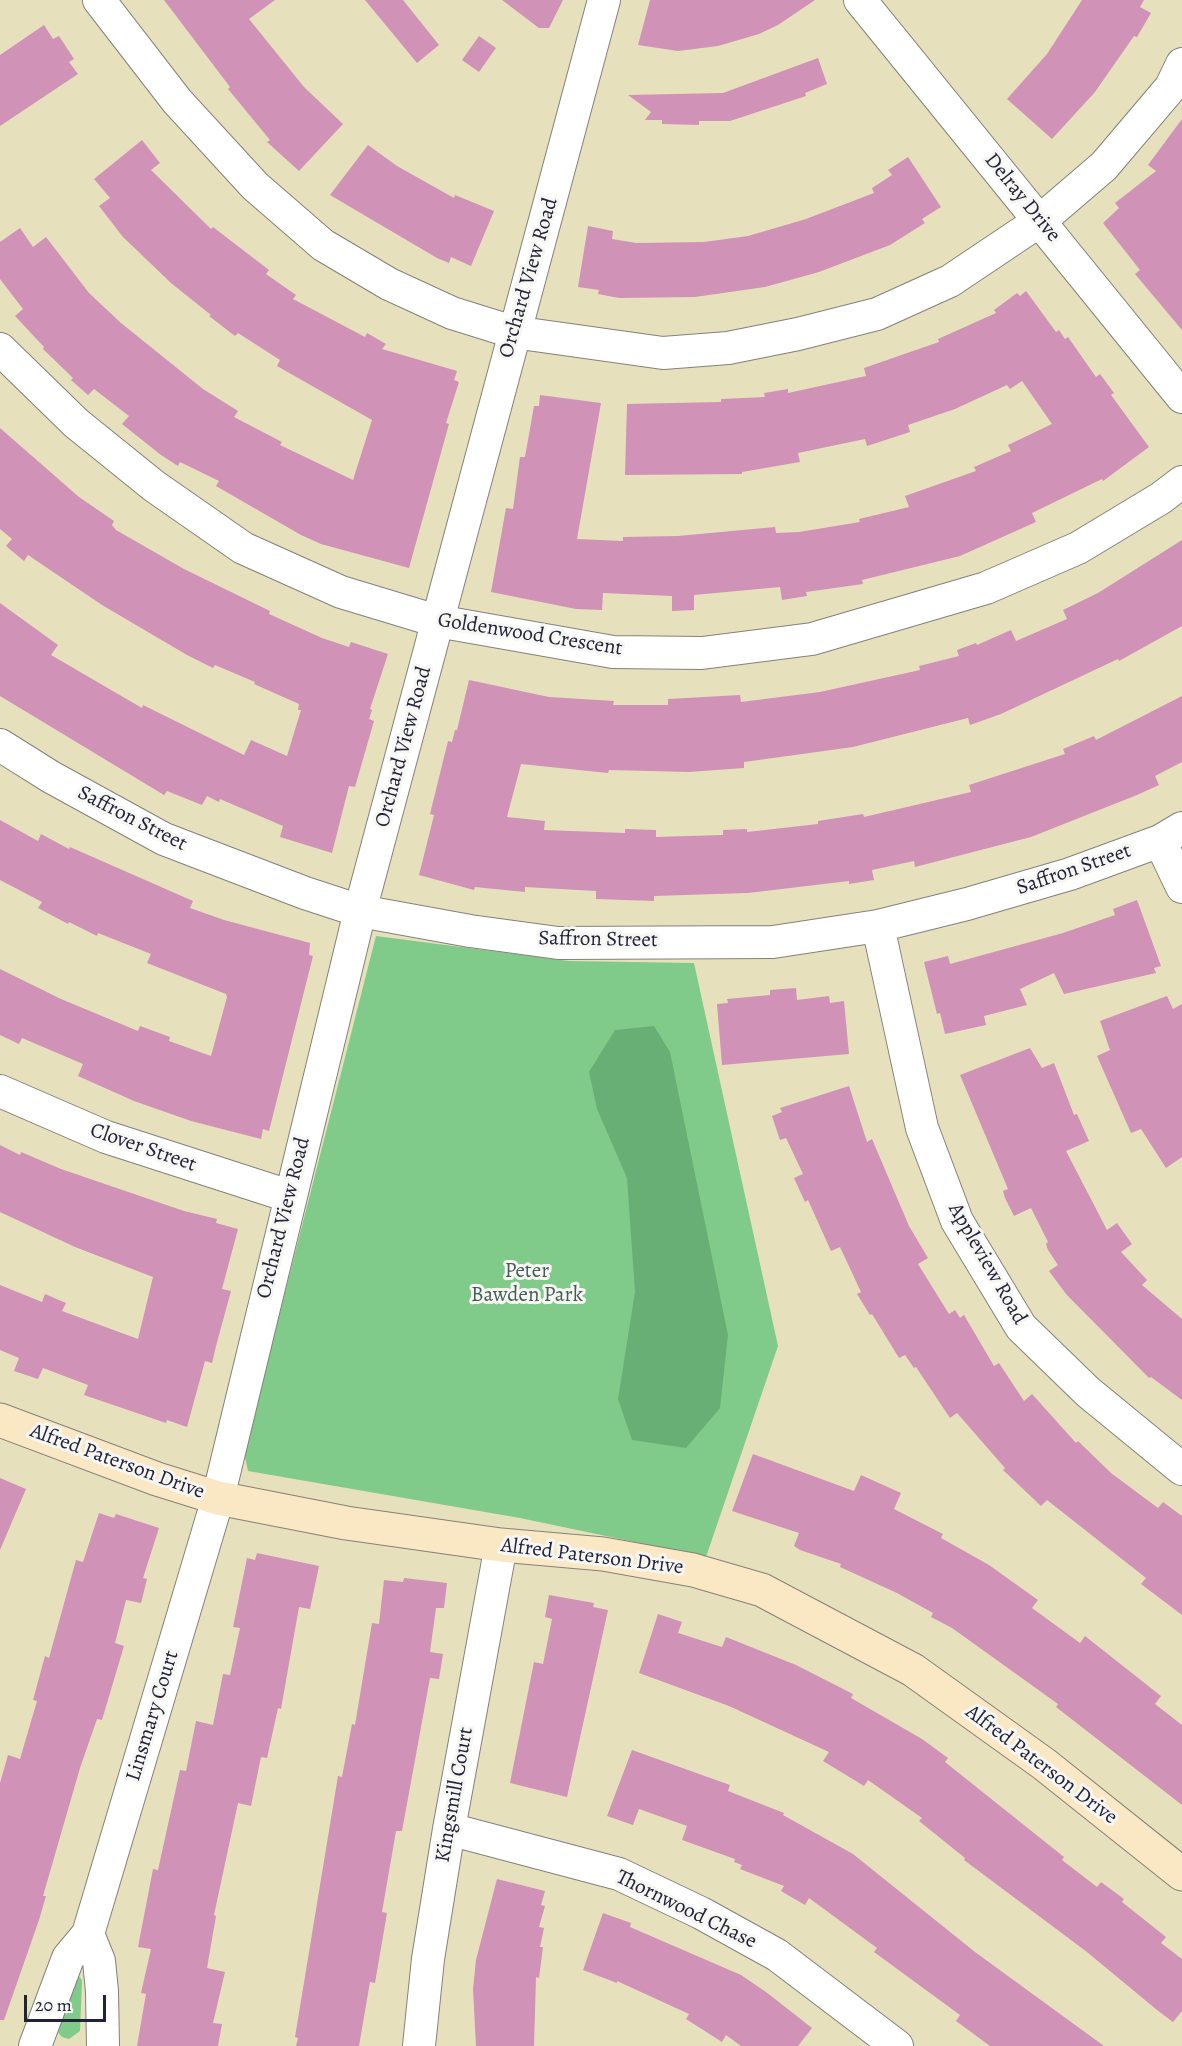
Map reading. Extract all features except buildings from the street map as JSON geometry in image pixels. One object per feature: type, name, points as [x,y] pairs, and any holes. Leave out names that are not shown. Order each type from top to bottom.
[{"type":"street","points":[[99,0],[177,101],[255,186],[323,245],[389,284],[452,313],[513,332],[663,353],[728,348],[798,334],[877,314],[950,281],[1041,220],[1104,166],[1171,87],[1182,64]]},
{"type":"street","name":"Orchard View Road","points":[[218,1498],[289,1196],[360,910],[513,332],[604,0]]},
{"type":"street","name":"Delray Drive","points":[[860,0],[1041,220],[1182,397]]},
{"type":"street","name":"Goldenwood Crescent","points":[[0,349],[76,423],[154,486],[243,548],[341,592],[437,621],[613,652],[702,653],[812,639],[986,588],[1078,548],[1161,498],[1182,482]]},
{"type":"street","name":"Saffron Street","points":[[0,745],[51,777],[164,838],[304,893],[360,910],[558,943],[773,942],[878,926],[967,904],[1059,877],[1171,834]]},
{"type":"street","points":[[1171,834],[1182,887]]},
{"type":"street","name":"Appleview Road","points":[[878,926],[922,1128],[957,1221],[1021,1327],[1088,1392],[1182,1469]]},
{"type":"street","name":"Clover Street","points":[[0,1091],[106,1137],[289,1196]]},
{"type":"street","name":"Alfred Paterson Drive","points":[[0,1420],[146,1475],[218,1498],[346,1522],[501,1545],[603,1554],[693,1570],[762,1590],[913,1670],[1044,1764],[1182,1874]]},
{"type":"street","name":"Linsmary Court","points":[[35,2046],[68,1958],[88,1934],[218,1498]]},
{"type":"street","name":"Kingsmill Court","points":[[419,2046],[428,1959],[448,1829],[501,1545]]},
{"type":"street","name":"Thornwood Chase","points":[[448,1829],[619,1874],[701,1913],[777,1955],[880,2041]]},
{"type":"street","points":[[88,1934],[99,1961],[103,2046]]},
{"type":"green space","name":"Peter Bawden Park","points":[[376,936],[569,961],[694,963],[778,1346],[706,1557],[520,1518],[248,1471],[244,1453]]},
{"type":"green space","points":[[654,1026],[670,1052],[728,1335],[720,1408],[686,1448],[632,1440],[618,1399],[635,1292],[627,1178],[597,1109],[589,1072],[615,1030]]},
{"type":"green space","points":[[76,1973],[82,1980],[80,2031],[69,2039],[62,2037],[56,2030]]}]
